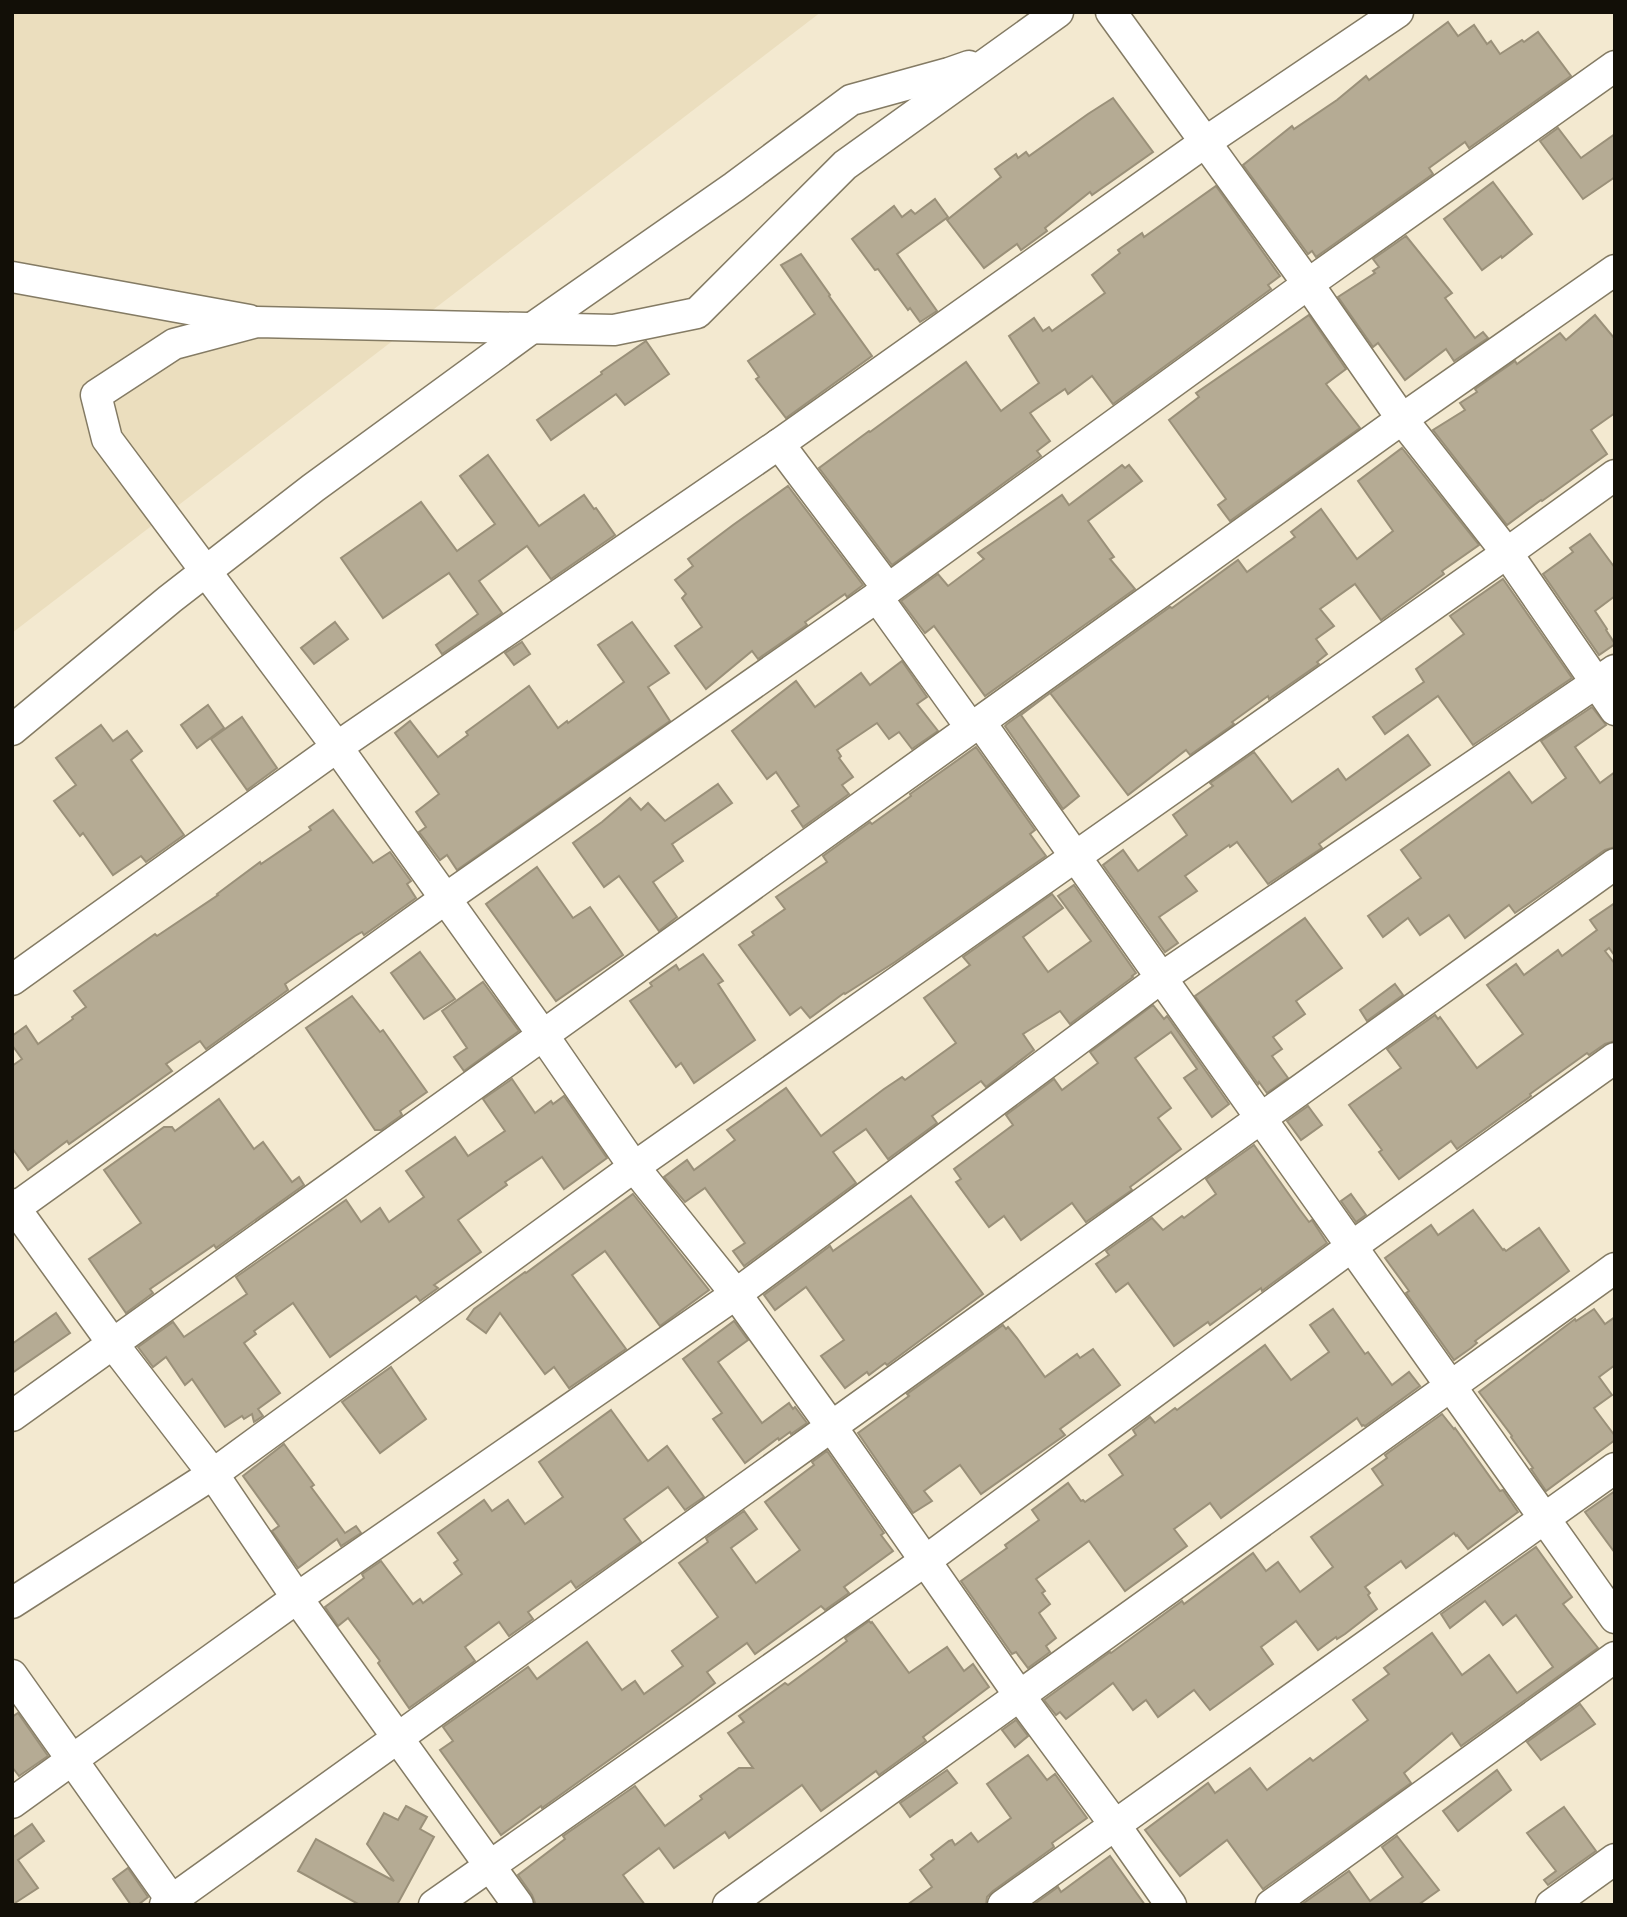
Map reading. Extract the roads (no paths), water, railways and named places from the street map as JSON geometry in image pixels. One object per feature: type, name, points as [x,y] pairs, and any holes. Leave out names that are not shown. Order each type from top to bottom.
[{"type":"street","points":[[12,277],[257,322],[614,330],[697,313],[845,165],[1058,12]]},
{"type":"street","points":[[1111,12],[1402,419],[1606,677],[1615,710]]},
{"type":"street","points":[[12,980],[337,747],[779,444],[1204,143],[1398,12]]},
{"type":"street","points":[[12,730],[205,571],[313,488],[532,328],[734,187],[851,100],[949,73],[1001,54]]},
{"type":"street","points":[[518,1905],[297,1598],[213,1474],[113,1344],[14,1206],[445,899],[882,593],[1308,284],[1615,66]]},
{"type":"street","points":[[12,1416],[1402,419],[1615,270]]},
{"type":"street","points":[[257,322],[174,344],[96,396],[107,439],[337,747],[634,1167],[736,1294],[1171,1905]]},
{"type":"street","points":[[779,444],[975,725],[1075,857],[1615,1618]]},
{"type":"street","points":[[12,1603],[213,1474],[634,1167],[1615,475]]},
{"type":"street","points":[[12,1803],[297,1598],[736,1294],[1161,978],[1606,677]]},
{"type":"street","points":[[12,1675],[171,1903],[398,1737],[1615,864]]},
{"type":"street","points":[[434,1905],[925,1561],[1351,1247],[1615,1058]]},
{"type":"street","points":[[728,1905],[1615,1268]]},
{"type":"street","points":[[1003,1905],[1615,1468]]},
{"type":"street","points":[[1271,1905],[1615,1657]]},
{"type":"street","points":[[1551,1905],[1615,1859]]}]
